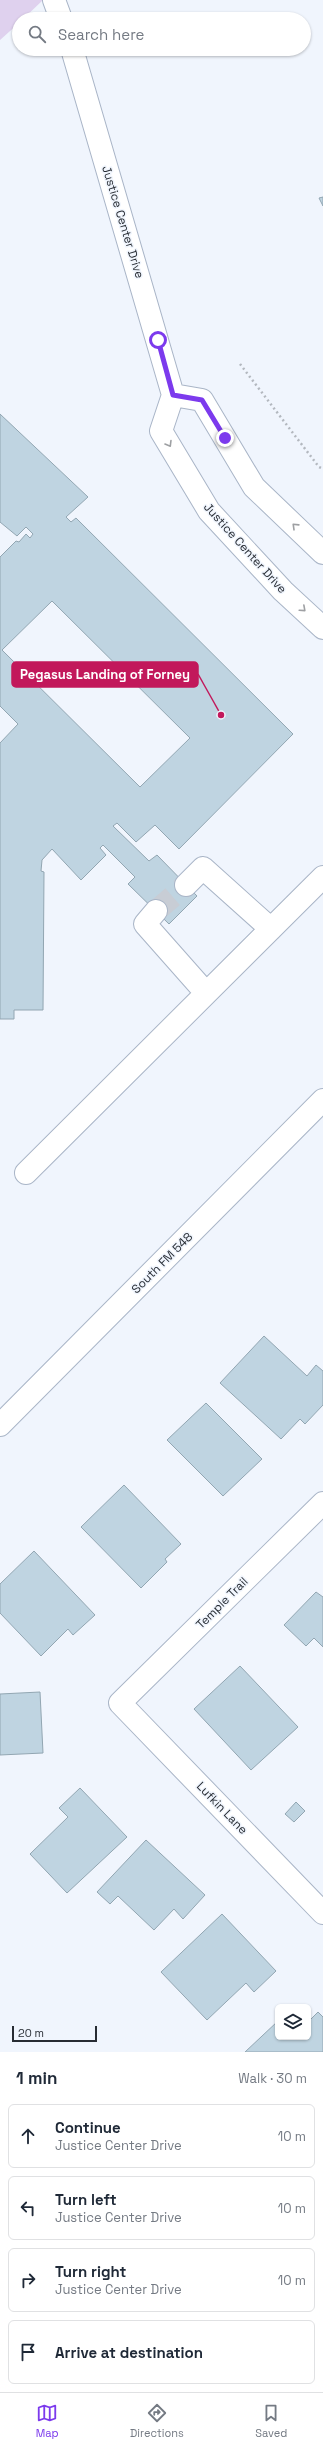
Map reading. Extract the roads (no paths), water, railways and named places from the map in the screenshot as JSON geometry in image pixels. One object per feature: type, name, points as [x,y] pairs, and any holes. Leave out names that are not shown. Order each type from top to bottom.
[{"type":"street","points":[[54,0],[58,12]]},
{"type":"street","name":"Justice Center Drive","points":[[74,56],[173,395],[161,430],[209,511],[283,591],[323,628]]},
{"type":"street","points":[[173,395],[202,400],[254,487],[323,553]]},
{"type":"street","points":[[186,885],[203,868],[271,929]]},
{"type":"street","points":[[26,1173],[323,877]]},
{"type":"street","points":[[156,912],[145,924],[206,993]]},
{"type":"street","name":"South FM 548","points":[[0,1425],[323,1100]]},
{"type":"street","name":"Temple Trail","points":[[120,1703],[323,1503]]},
{"type":"street","name":"Lufkin Lane","points":[[120,1703],[323,1913]]},
{"type":"tunnel","points":[[156,911],[186,885]]},
{"type":"place","name":"Pegasus Landing of Forney","points":[[221,715]]}]
